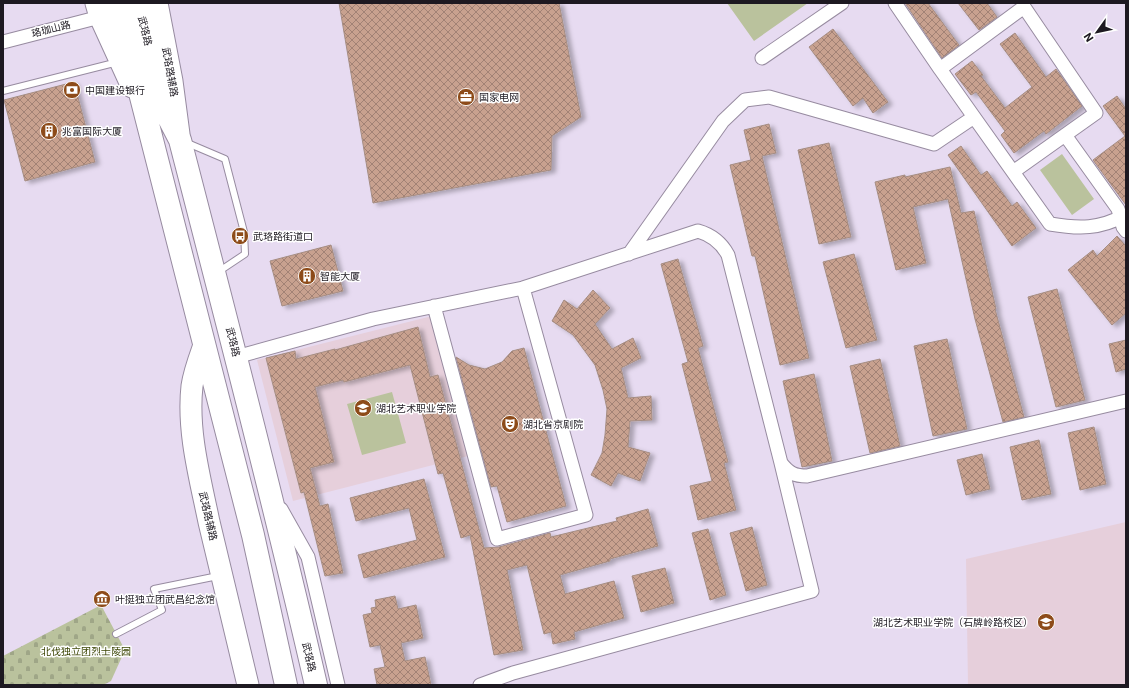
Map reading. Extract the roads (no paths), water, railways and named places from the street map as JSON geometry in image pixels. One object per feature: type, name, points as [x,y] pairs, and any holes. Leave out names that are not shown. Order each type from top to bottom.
[{"type":"highway","name":"武珞路","points":[[117,3],[253,535],[286,685]]},
{"type":"highway","name":"武珞路","points":[[138,3],[166,113],[180,140],[215,274],[269,488],[316,685]]},
{"type":"main road","name":"武珞路辅路","points":[[157,3],[172,81],[180,140]]},
{"type":"main road","points":[[98,10],[146,116]]},
{"type":"main road","name":"武珞路辅路","points":[[204,345],[197,365],[192,387],[194,442],[200,481],[248,685]]},
{"type":"street","points":[[762,58],[842,3]]},
{"type":"street","points":[[895,3],[940,70],[1050,224],[1090,228],[1123,216]]},
{"type":"street","points":[[940,70],[1024,7],[1096,113],[1013,172]]},
{"type":"street","name":"珞珈山路","points":[[3,42],[98,10]]},
{"type":"street","points":[[629,254],[723,121],[745,100],[769,98],[934,144],[974,117]]},
{"type":"street","points":[[1065,135],[1123,216],[1123,227],[1126,231]]},
{"type":"street","points":[[236,357],[373,319],[523,288],[698,231],[710,236],[723,246],[728,254],[812,592],[513,673],[480,685]]},
{"type":"street","points":[[434,306],[497,539],[586,515],[523,288]]},
{"type":"street","points":[[781,463],[787,471],[797,476],[807,476],[1126,401]]},
{"type":"street","points":[[269,488],[308,557],[338,685]]},
{"type":"lane","points":[[3,91],[121,62]]},
{"type":"lane","points":[[3,86],[11,89]]},
{"type":"lane","points":[[180,140],[225,159],[244,232],[245,254],[215,274]]},
{"type":"lane","points":[[116,634],[162,610],[154,589],[221,575]]},
{"type":"place","name":"中国建设银行","points":[[72,90]]},
{"type":"place","name":"国家电网","points":[[466,97]]},
{"type":"place","name":"兆富国际大厦","points":[[49,131]]},
{"type":"place","name":"武珞路街道口","points":[[240,236]]},
{"type":"place","name":"智能大厦","points":[[307,276]]},
{"type":"place","name":"湖北艺术职业学院","points":[[363,408]]},
{"type":"place","name":"湖北省京剧院","points":[[510,424]]},
{"type":"place","name":"叶挺独立团武昌纪念馆","points":[[102,599]]},
{"type":"place","name":"湖北艺术职业学院（石牌岭路校区）","points":[[1046,622]]},
{"type":"park label","name":"北伐独立团烈士陵园","points":[[86,651]]}]
